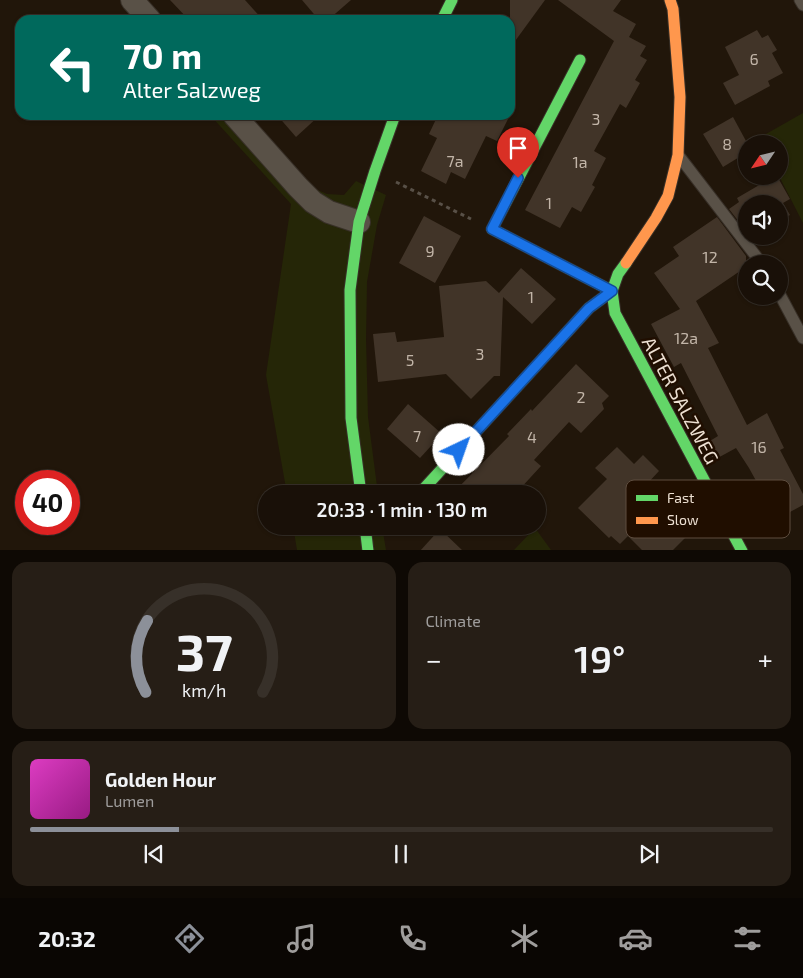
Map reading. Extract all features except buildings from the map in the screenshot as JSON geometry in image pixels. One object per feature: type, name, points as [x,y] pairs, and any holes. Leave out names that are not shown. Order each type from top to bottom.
[{"type":"street","points":[[133,0],[146,15]]},
{"type":"street","points":[[444,15],[452,0]]},
{"type":"street","points":[[427,485],[589,308],[612,291],[618,274],[656,218],[668,196],[678,155],[680,97],[676,3]]},
{"type":"street","points":[[580,60],[492,229],[612,291]]},
{"type":"street","points":[[238,120],[313,202],[329,212],[360,222]]},
{"type":"street","points":[[360,485],[351,418],[350,290],[360,222],[375,171],[393,120]]},
{"type":"street","name":"ALTER SALZWEG","points":[[612,291],[615,313],[704,480]]},
{"type":"street","name":"ALTER SALZWEG","points":[[736,538],[742,550]]},
{"type":"lane","points":[[800,0],[803,4]]},
{"type":"lane","points":[[678,155],[755,255]]},
{"type":"lane","points":[[785,305],[803,338]]},
{"type":"path","points":[[375,171],[492,229]]},
{"type":"green space","points":[[803,113],[803,223],[784,185],[788,185],[788,135],[764,135]]},
{"type":"green space","points":[[215,120],[252,120],[313,188],[327,194],[344,195],[356,181],[386,195],[377,225],[367,282],[368,417],[377,485],[285,485],[266,375],[291,204]]},
{"type":"green space","points":[[294,535],[384,535],[386,550],[297,550]]},
{"type":"green space","points":[[528,535],[540,535],[551,550],[514,550]]},
{"type":"traffic: fast","points":[[444,15],[452,0]]},
{"type":"traffic: fast","points":[[427,485],[589,308],[612,291],[492,229],[580,60]]},
{"type":"traffic: fast","points":[[360,485],[351,418],[350,290],[359,222],[393,120]]},
{"type":"traffic: fast","points":[[626,263],[618,274],[612,291],[615,313],[704,480]]},
{"type":"traffic: fast","points":[[366,535],[368,550]]},
{"type":"traffic: fast","points":[[735,538],[741,550]]},
{"type":"traffic: slow","points":[[626,263],[656,218],[668,196],[678,155],[680,97],[673,9],[670,0]]},
{"type":"route","points":[[459,450],[589,308],[612,291],[492,229],[518,178]]}]
